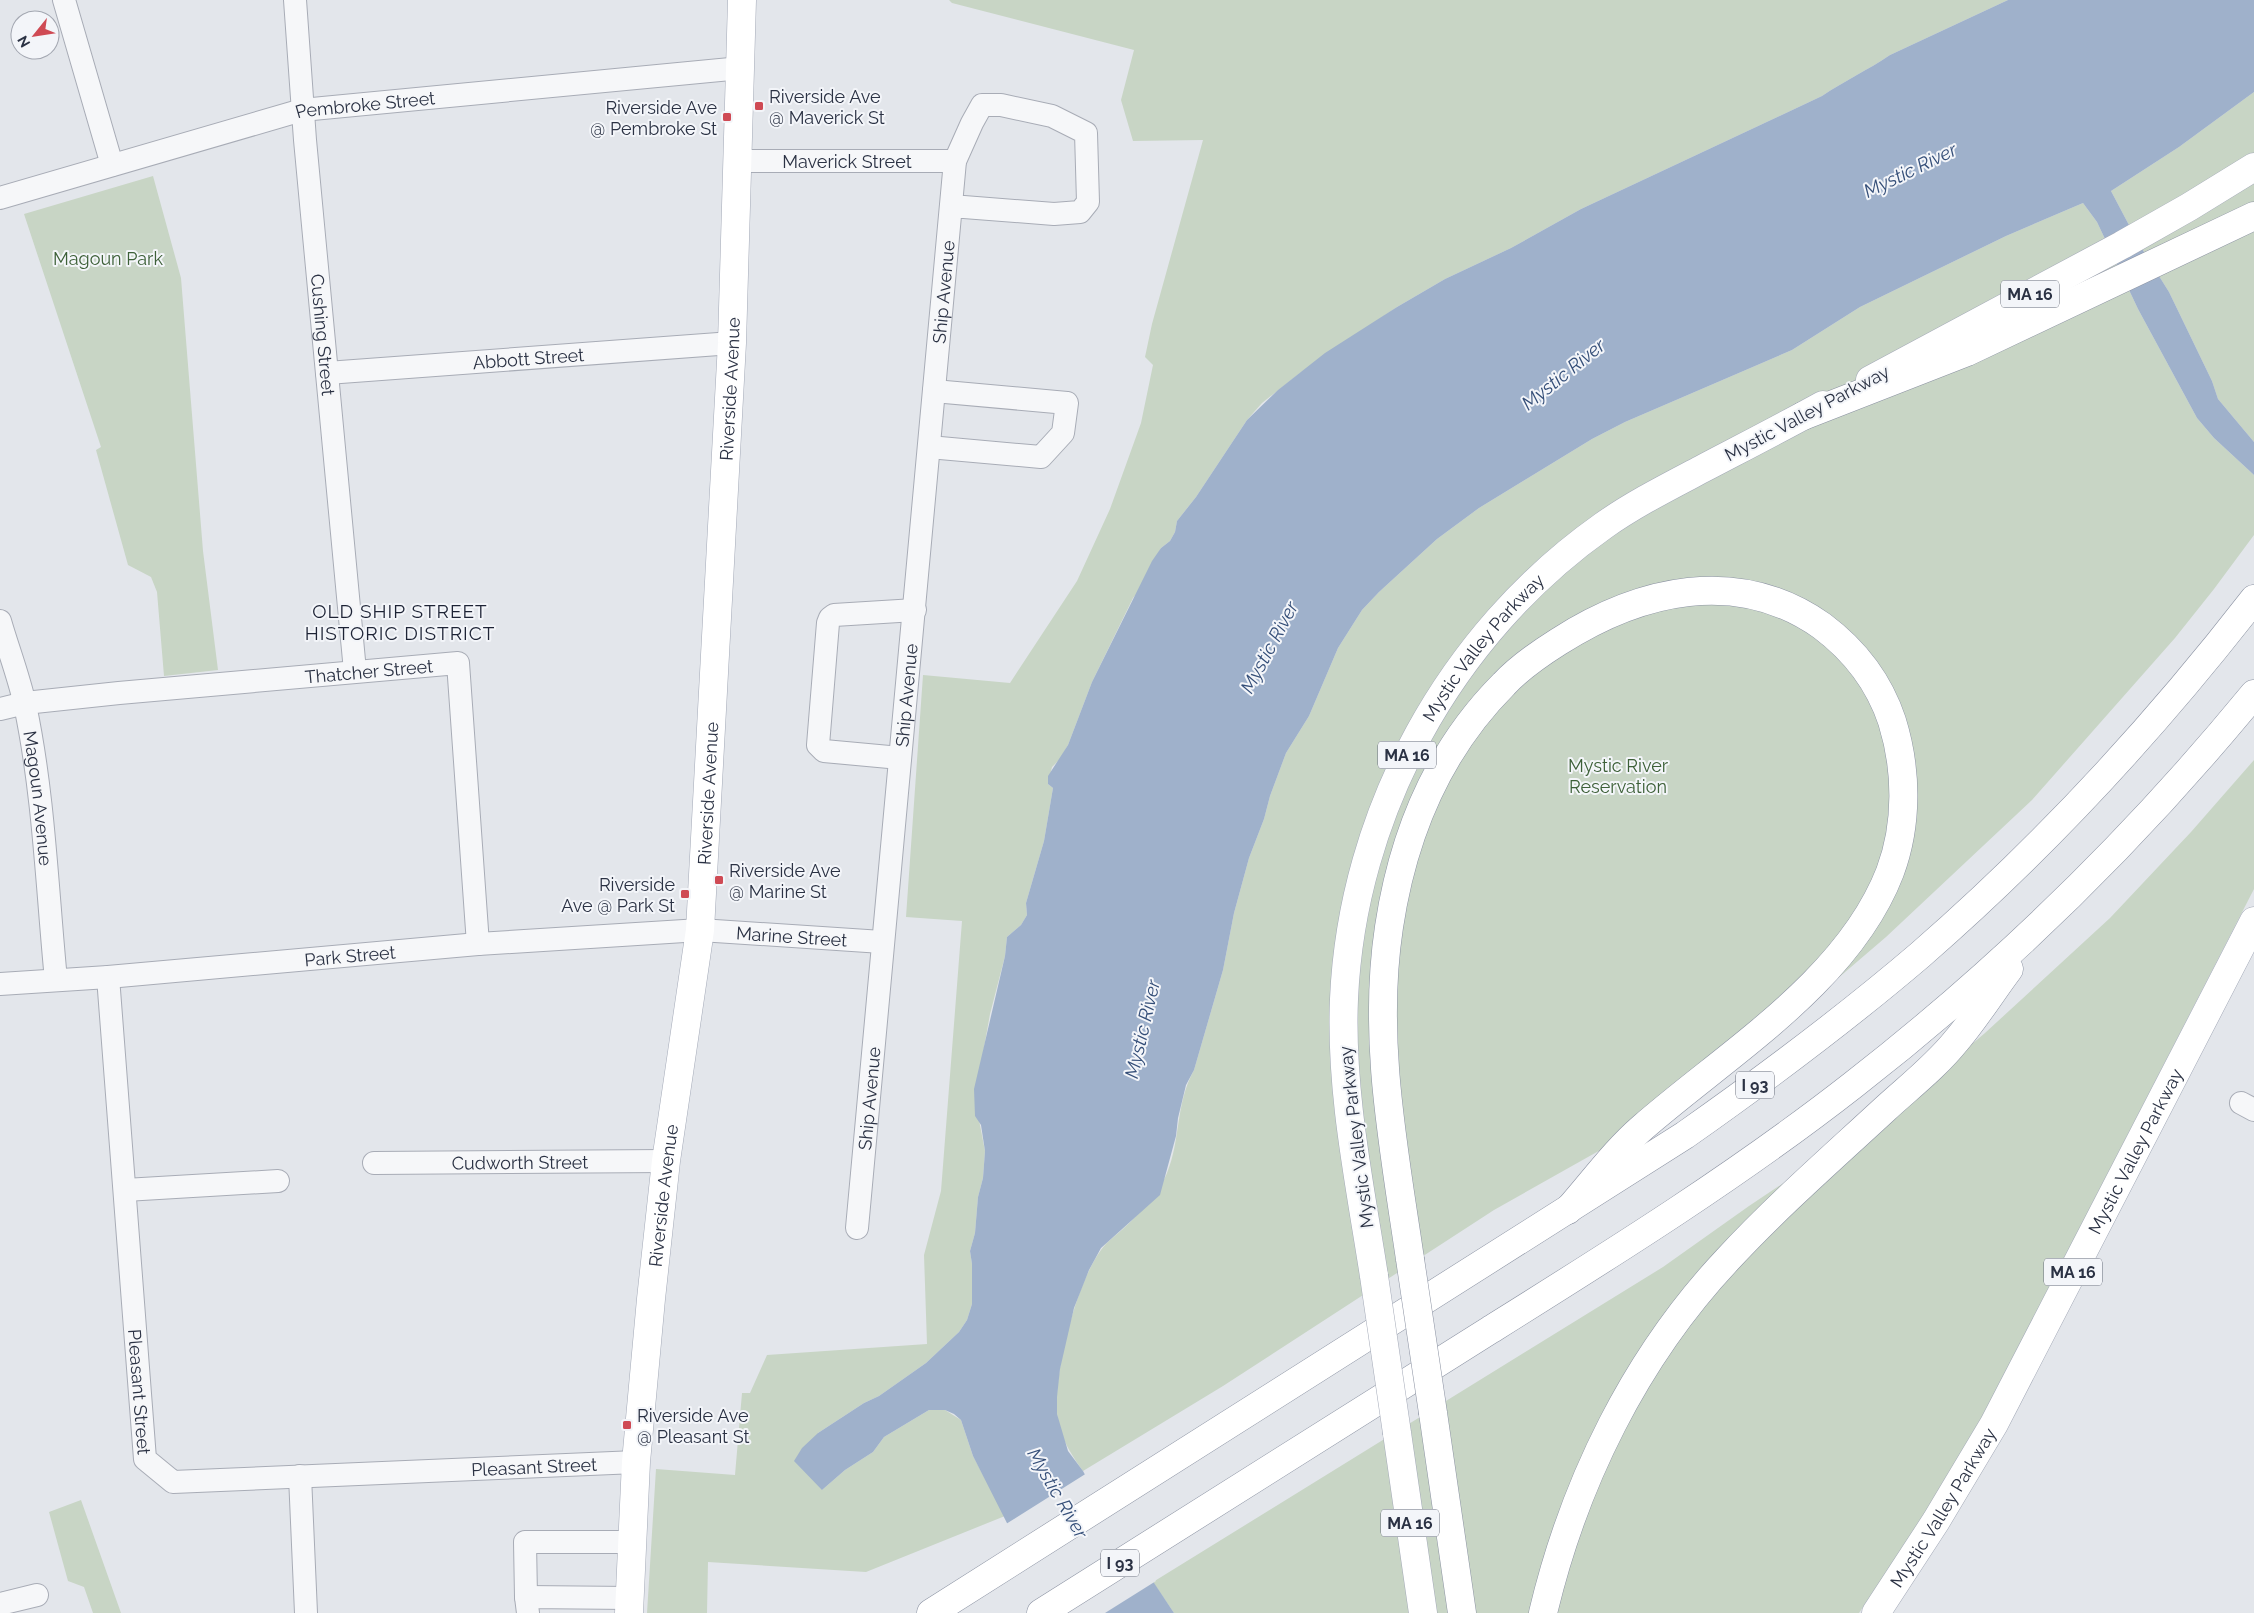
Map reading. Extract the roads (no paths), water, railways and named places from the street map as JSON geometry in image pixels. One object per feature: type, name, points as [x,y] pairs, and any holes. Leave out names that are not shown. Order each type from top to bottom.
[{"type":"main road","name":"Riverside Avenue","points":[[629,1606],[636,1462],[666,1161],[700,930],[732,343],[742,0]]},
{"type":"main road","name":"Mystic Valley Parkway","points":[[1423,1613],[1346,1076],[1344,1000],[1349,944],[1363,877],[1382,815],[1404,759],[1422,724],[1469,656],[1511,607],[1543,574],[1602,527],[1635,506],[2130,240],[2254,167]]},
{"type":"main road","points":[[1803,416],[1967,352],[2254,216]]},
{"type":"main road","points":[[1462,1613],[1385,1084],[1381,1031],[1383,977],[1389,926],[1399,875],[1414,824],[1432,781],[1477,712],[1506,680],[1539,654],[1575,631],[1614,611],[1647,599],[1691,591],[1719,590],[1754,595],[1785,605],[1810,618],[1835,636],[1859,660],[1876,685],[1888,710],[1898,740],[1903,770],[1904,802],[1900,834],[1891,870],[1875,904],[1839,957],[1783,1011],[1639,1130],[1568,1210]]},
{"type":"main road","name":"I 93","points":[[931,1613],[1685,1135],[1745,1093],[1856,1008],[1927,948],[2027,856],[2086,796],[2174,698],[2254,598]]},
{"type":"main road","name":"I 93","points":[[1041,1613],[1575,1277],[1730,1175],[1852,1086],[1968,991],[2047,918],[2168,794],[2254,694]]},
{"type":"main road","points":[[1543,1613],[1562,1546],[1612,1422],[1676,1320],[1726,1260],[1955,1042],[2047,918]]},
{"type":"main road","name":"Mystic Valley Parkway","points":[[1876,1613],[1951,1497],[1998,1415],[2254,921]]},
{"type":"street","points":[[64,0],[112,164]]},
{"type":"street","name":"Cushing Street","points":[[295,0],[302,110],[355,671]]},
{"type":"street","name":"Pembroke Street","points":[[0,198],[302,110],[741,68]]},
{"type":"street","name":"Ship Avenue","points":[[857,1228],[955,161],[972,122],[982,105],[1001,105],[1052,116],[1086,133],[1088,202],[1080,212],[1054,214],[951,206]]},
{"type":"street","name":"Maverick Street","points":[[738,161],[955,161]]},
{"type":"street","name":"Abbott Street","points":[[327,374],[732,343]]},
{"type":"street","points":[[929,447],[1041,457],[1063,433],[1068,403],[934,391]]},
{"type":"street","points":[[900,758],[824,751],[818,745],[828,623],[834,615],[914,610]]},
{"type":"street","name":"Magoun Avenue","points":[[0,621],[25,703],[41,807],[56,980]]},
{"type":"street","name":"Thatcher Street","points":[[0,710],[25,703],[355,671],[458,663],[478,944]]},
{"type":"street","name":"Marine Street","points":[[700,930],[882,942]]},
{"type":"street","name":"Park Street","points":[[0,984],[108,977],[478,944],[700,930]]},
{"type":"street","name":"Pleasant Street","points":[[108,977],[145,1459],[173,1482],[636,1462]]},
{"type":"street","name":"Cudworth Street","points":[[374,1163],[666,1161]]},
{"type":"street","points":[[125,1190],[278,1181]]},
{"type":"street","points":[[300,1476],[306,1613]]},
{"type":"street","points":[[629,1606],[527,1605],[524,1542],[631,1542]]},
{"type":"street","points":[[0,1604],[37,1595]]},
{"type":"water","name":"Mystic River","points":[[2008,0],[2254,0],[2254,92],[2179,147],[2111,191],[2139,244],[2169,292],[2212,381],[2218,399],[2254,442],[2254,475],[2214,438],[2197,418],[2138,309],[2097,222],[2083,203],[2006,236],[1860,307],[1792,350],[1625,422],[1592,439],[1479,508],[1437,539],[1379,592],[1362,610],[1338,648],[1309,716],[1286,753],[1249,858],[1234,913],[1223,970],[1194,1070],[1186,1085],[1178,1118],[1176,1136],[1160,1195],[1101,1248],[1089,1270],[1074,1308],[1060,1369],[1057,1397],[1057,1414],[1068,1451],[1083,1471],[1097,1497],[1174,1613],[1064,1613],[1043,1577],[1012,1533],[973,1456],[961,1420],[945,1410],[929,1410],[884,1437],[873,1452],[845,1470],[822,1490],[794,1461],[802,1448],[818,1433],[864,1403],[879,1396],[926,1363],[959,1332],[967,1320],[972,1304],[972,1264],[970,1251],[975,1233],[985,1151],[981,1125],[975,1116],[974,1089],[1005,956],[1007,937],[1021,925],[1027,915],[1026,903],[1044,841],[1053,788],[1048,784],[1048,776],[1068,745],[1092,682],[1152,561],[1161,548],[1170,541],[1175,532],[1177,521],[1196,497],[1247,420],[1278,390],[1325,353],[1445,279],[1511,248],[1581,209],[1822,96],[1890,55]]},
{"type":"place","name":"Riverside Ave @ Maverick St","points":[[759,106]]},
{"type":"place","name":"Riverside Ave @ Pembroke St","points":[[727,117]]},
{"type":"place","name":"Riverside Ave @ Marine St","points":[[719,880]]},
{"type":"place","name":"Riverside Ave @ Park St","points":[[685,894]]},
{"type":"place","name":"Riverside Ave @ Pleasant St","points":[[627,1425]]},
{"type":"district","name":"OLD SHIP STREET HISTORIC DISTRICT","points":[[400,622]]},
{"type":"park label","name":"Magoun Park","points":[[108,258]]},
{"type":"park label","name":"Mystic River Reservation","points":[[1618,775]]}]
